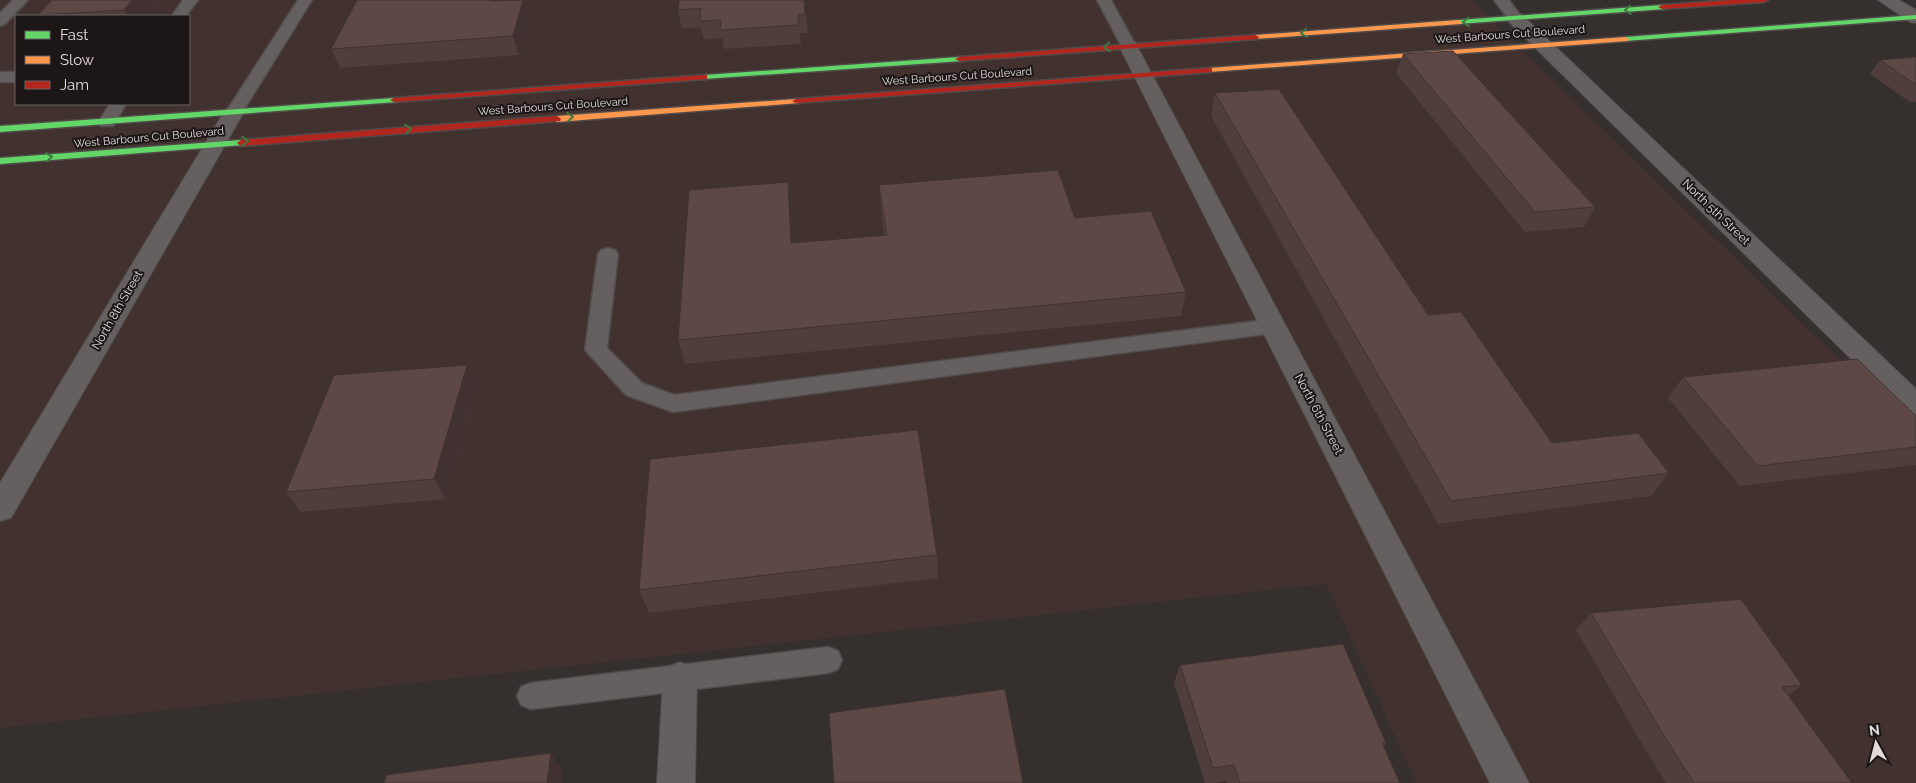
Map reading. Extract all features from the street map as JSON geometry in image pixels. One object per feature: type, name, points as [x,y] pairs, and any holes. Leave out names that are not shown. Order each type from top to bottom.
[{"type":"street","name":"West Barbours Cut Boulevard","points":[[0,129],[1764,0]]},
{"type":"street","points":[[1887,0],[1916,17]]},
{"type":"street","name":"West Barbours Cut Boulevard","points":[[0,161],[1916,17]]},
{"type":"street","name":"North 5th Street","points":[[1515,18],[1916,406]]},
{"type":"street","name":"North 6th Street","points":[[1128,46],[1510,783]]},
{"type":"street","name":"North 8th Street","points":[[0,509],[234,112]]},
{"type":"street","points":[[676,783],[680,678]]},
{"type":"lane","points":[[0,21],[21,0]]},
{"type":"lane","points":[[179,15],[191,0]]},
{"type":"lane","points":[[234,112],[305,0]]},
{"type":"lane","points":[[1104,0],[1128,46]]},
{"type":"lane","points":[[1501,0],[1515,18]]},
{"type":"lane","points":[[0,77],[15,76]]},
{"type":"lane","points":[[107,122],[117,105]]},
{"type":"lane","points":[[608,254],[596,350],[634,390],[672,404],[1273,326]]},
{"type":"lane","points":[[532,696],[828,660]]},
{"type":"shaded area","points":[[0,0],[1471,0],[1916,435],[1916,783],[1416,783],[1326,584],[0,728]]},
{"type":"building","points":[[52,0],[132,0],[124,10],[38,15]]},
{"type":"building","points":[[357,0],[523,0],[513,36],[331,49]]},
{"type":"building","points":[[679,0],[804,0],[805,14],[798,15],[799,25],[720,30],[721,20],[700,21],[701,8],[678,10]]},
{"type":"building","points":[[1453,51],[1595,207],[1535,212],[1403,54]]},
{"type":"building","points":[[1916,57],[1916,85],[1880,60]]},
{"type":"building","points":[[1279,89],[1428,315],[1461,312],[1552,443],[1638,433],[1669,473],[1451,501],[1215,93]]},
{"type":"building","points":[[1058,170],[1075,218],[1151,211],[1186,292],[678,340],[689,190],[788,182],[791,243],[887,235],[879,185]]},
{"type":"building","points":[[1857,359],[1916,416],[1916,447],[1758,466],[1683,377]]},
{"type":"building","points":[[467,365],[434,479],[286,492],[334,375]]},
{"type":"building","points":[[918,430],[937,555],[639,590],[650,459]]},
{"type":"building","points":[[1741,599],[1802,685],[1782,687],[1852,783],[1694,783],[1591,613]]},
{"type":"building","points":[[1343,644],[1386,743],[1382,743],[1400,783],[1240,783],[1234,765],[1213,768],[1180,665]]},
{"type":"building","points":[[1005,689],[1023,783],[834,783],[829,713]]},
{"type":"building","points":[[551,753],[547,783],[384,783],[386,775]]},
{"type":"traffic: fast","points":[[1458,22],[1662,7]]},
{"type":"traffic: fast","points":[[1625,39],[1916,17]]},
{"type":"traffic: fast","points":[[704,77],[959,59]]},
{"type":"traffic: fast","points":[[0,129],[394,100]]},
{"type":"traffic: fast","points":[[0,161],[241,143]]},
{"type":"traffic: slow","points":[[1255,37],[1458,22]]},
{"type":"traffic: slow","points":[[1209,70],[1625,39]]},
{"type":"traffic: slow","points":[[557,119],[796,101]]},
{"type":"traffic: jam","points":[[1662,7],[1764,0]]},
{"type":"traffic: jam","points":[[959,59],[1255,37]]},
{"type":"traffic: jam","points":[[796,101],[1209,70]]},
{"type":"traffic: jam","points":[[394,100],[704,77]]},
{"type":"traffic: jam","points":[[241,143],[557,119]]}]
